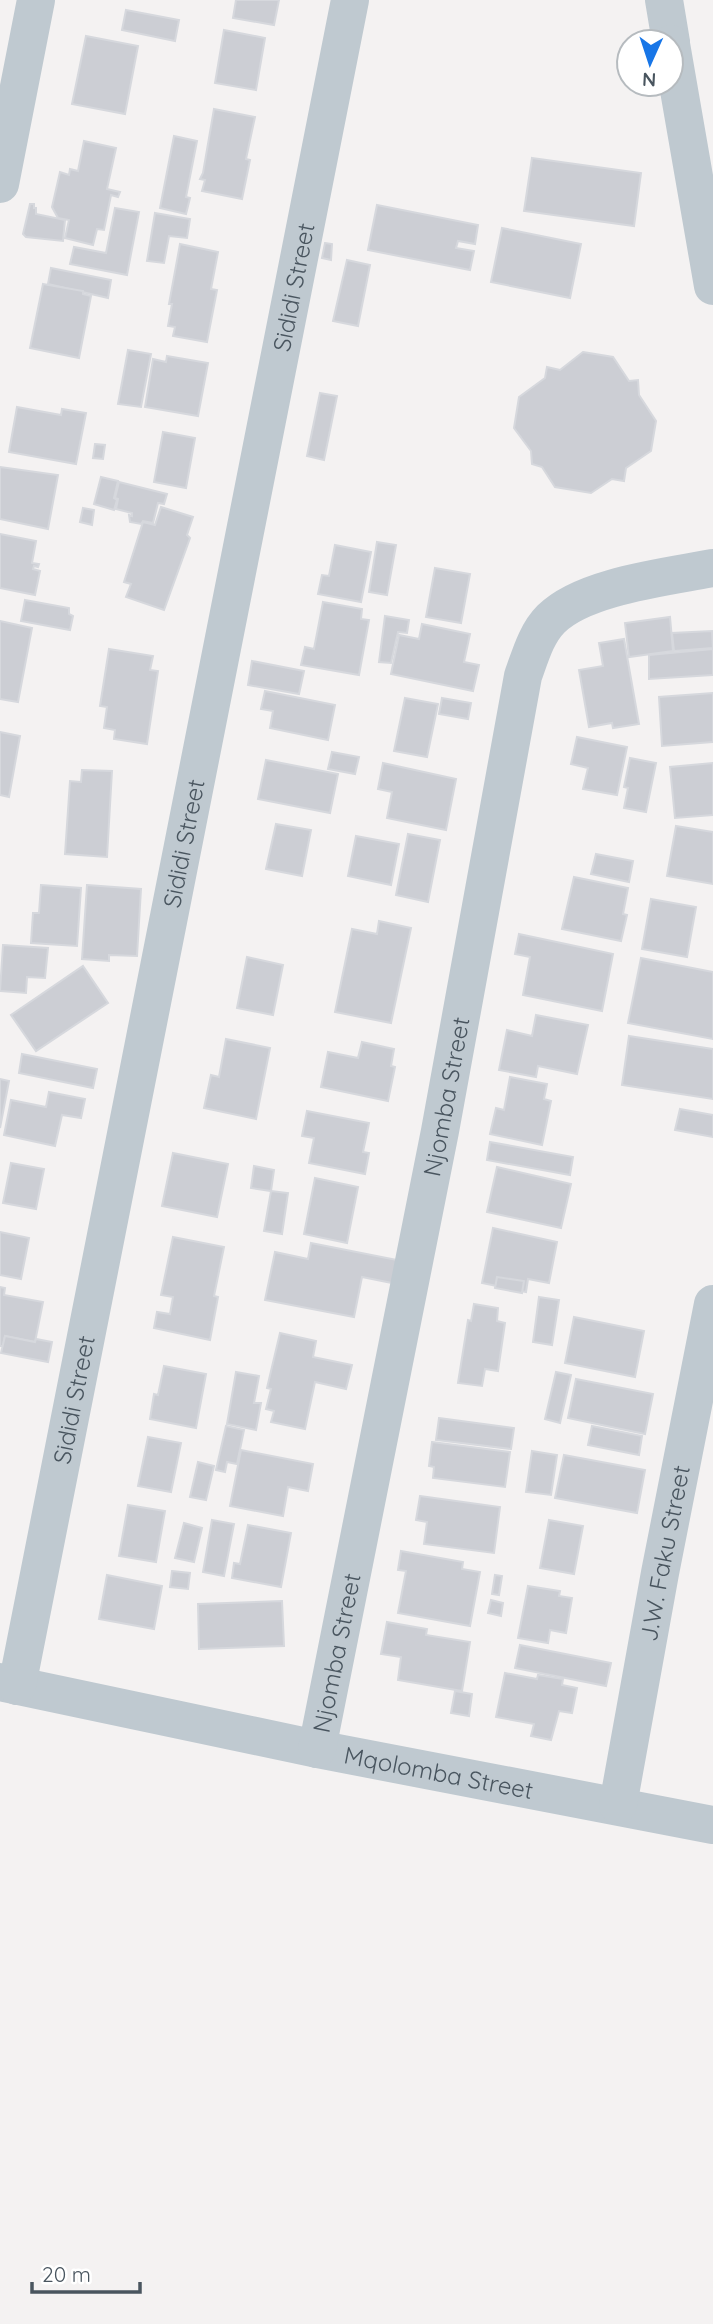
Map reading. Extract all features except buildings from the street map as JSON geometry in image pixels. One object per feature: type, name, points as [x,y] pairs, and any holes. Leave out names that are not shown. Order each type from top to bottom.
[{"type":"street","points":[[0,184],[37,0]]},
{"type":"street","name":"Sididi Street","points":[[9,1684],[350,0]]},
{"type":"street","points":[[664,0],[669,28]]},
{"type":"street","points":[[681,98],[713,286]]},
{"type":"street","name":"Njomba Street","points":[[317,1749],[440,1131],[523,676],[535,642],[550,619],[576,601],[618,587],[713,568]]},
{"type":"street","name":"J.W. Faku Street","points":[[618,1805],[709,1345],[713,1304]]},
{"type":"street","name":"Mqolomba Street","points":[[9,1684],[317,1749],[713,1825]]}]
